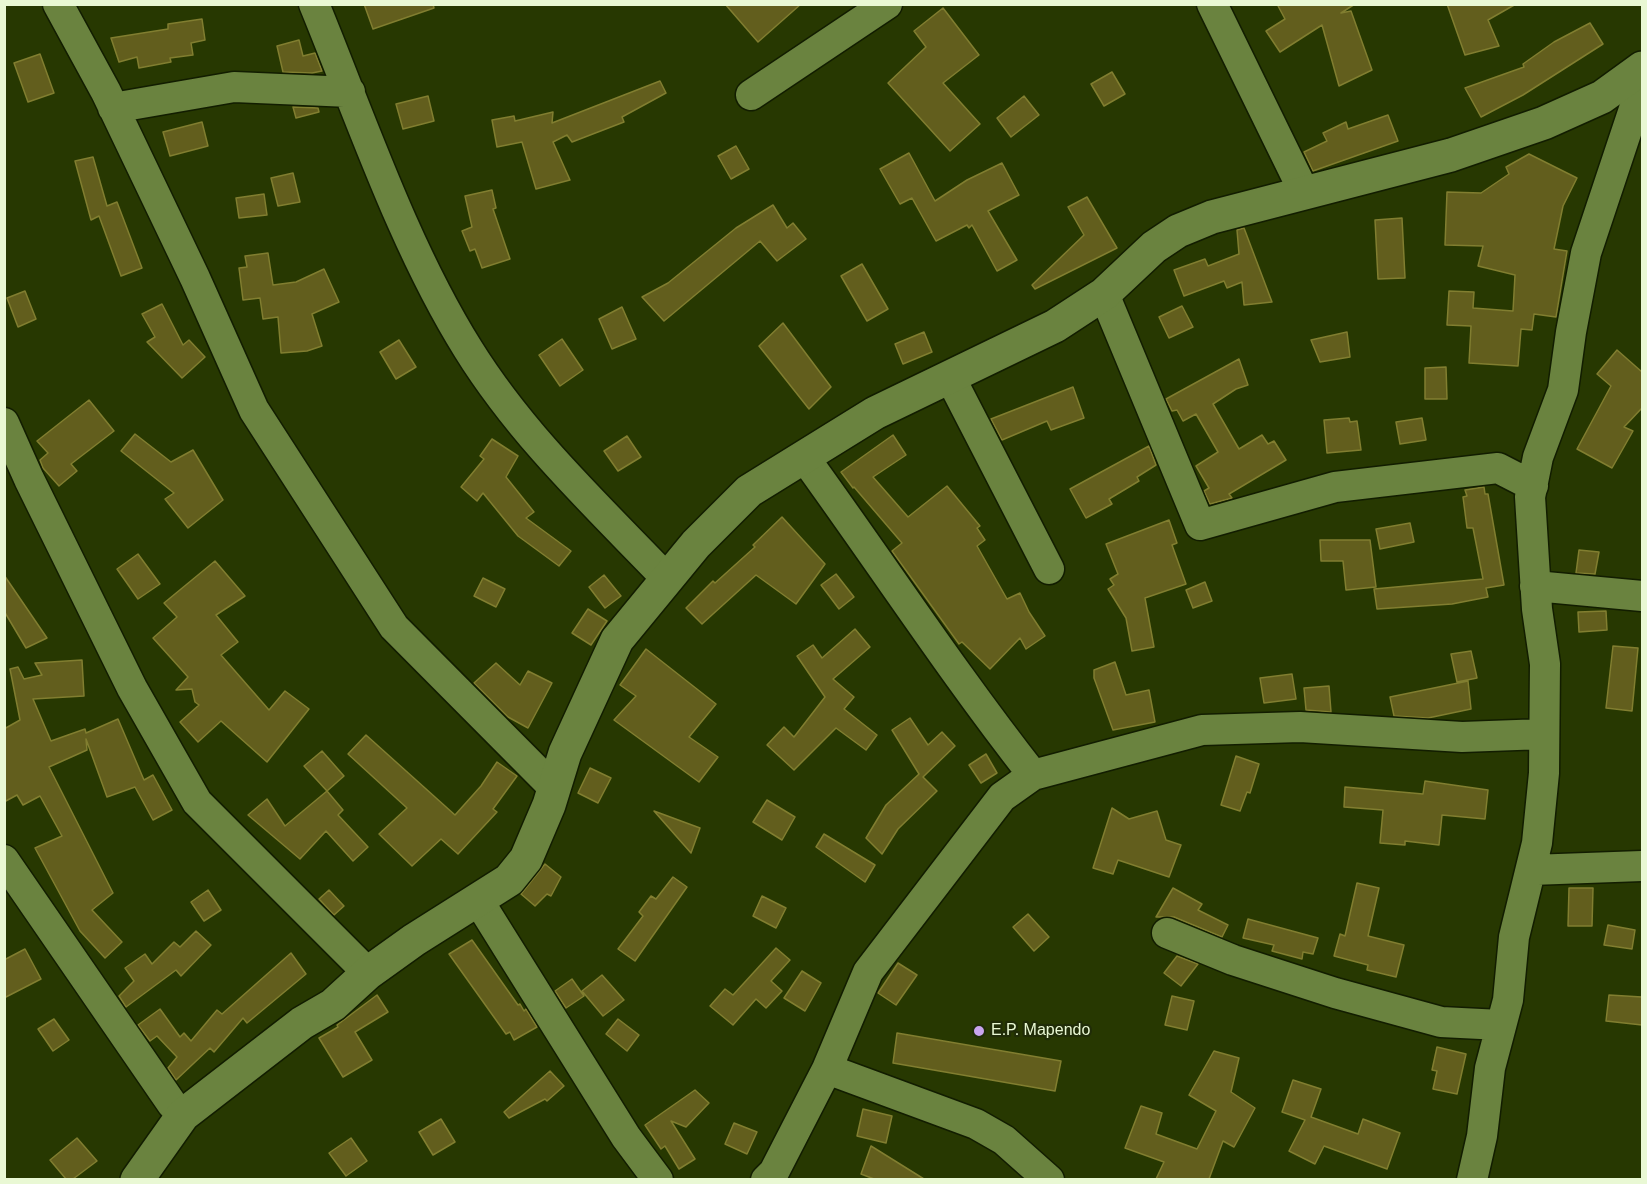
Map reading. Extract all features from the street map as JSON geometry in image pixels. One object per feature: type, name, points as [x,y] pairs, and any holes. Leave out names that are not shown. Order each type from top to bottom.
[{"type":"street","points":[[58,4],[113,108],[195,278],[254,410],[394,627],[554,788]]},
{"type":"street","points":[[314,4],[415,250],[468,349],[537,445],[667,579]]},
{"type":"street","points":[[751,95],[887,4]]},
{"type":"street","points":[[1212,4],[1304,192]]},
{"type":"street","points":[[137,1179],[183,1115],[302,1023],[333,1005],[368,973],[414,940],[509,880],[526,859],[549,806],[565,753],[617,640],[696,544],[749,491],[875,413],[1055,326],[1104,294],[1154,247],[1178,231],[1212,217],[1451,155],[1544,123],[1602,97],[1642,68]]},
{"type":"street","points":[[1472,1179],[1482,1136],[1490,1068],[1508,1000],[1514,936],[1537,843],[1544,734],[1545,664],[1535,586],[1530,497],[1538,457],[1563,390],[1586,254],[1642,85]]},
{"type":"street","points":[[113,108],[234,87],[350,92]]},
{"type":"street","points":[[1104,294],[1200,525],[1335,487],[1498,468],[1533,486]]},
{"type":"street","points":[[950,377],[1049,569]]},
{"type":"street","points":[[7,437],[132,688],[197,802],[368,973]]},
{"type":"street","points":[[804,457],[893,579],[981,709],[1033,775]]},
{"type":"street","points":[[1535,586],[1642,596]]},
{"type":"street","points":[[778,1177],[868,972],[1002,797],[1033,775],[1202,730],[1300,727],[1462,737],[1544,734]]},
{"type":"street","points":[[4,860],[15,900],[172,1104],[183,1115]]},
{"type":"street","points":[[1531,870],[1642,866]]},
{"type":"street","points":[[478,900],[626,1137],[658,1179]]},
{"type":"street","points":[[1167,933],[1233,960],[1335,993],[1441,1022],[1501,1025]]},
{"type":"street","points":[[827,1069],[976,1124],[1004,1140],[1049,1179]]},
{"type":"building","points":[[364,4],[433,4],[434,8],[373,29]]},
{"type":"building","points":[[725,4],[801,4],[758,42]]},
{"type":"building","points":[[1277,4],[1355,4],[1341,13],[1351,11],[1372,70],[1339,86],[1322,25],[1280,52],[1266,31],[1285,19]]},
{"type":"building","points":[[1447,4],[1516,4],[1488,20],[1499,46],[1465,55]]},
{"type":"building","points":[[943,8],[979,55],[943,83],[980,124],[950,151],[888,83],[926,47],[914,31]]},
{"type":"building","points":[[202,19],[205,40],[191,43],[193,55],[170,58],[171,62],[139,68],[137,57],[119,62],[111,38],[168,29],[168,24]]},
{"type":"building","points":[[1590,23],[1603,44],[1523,95],[1481,117],[1465,88],[1524,67],[1523,64],[1554,42]]},
{"type":"building","points":[[299,40],[303,56],[315,53],[322,71],[283,72],[277,46]]},
{"type":"building","points":[[40,54],[54,93],[28,102],[14,63]]},
{"type":"building","points":[[1112,72],[1125,94],[1104,106],[1091,84]]},
{"type":"building","points":[[660,81],[666,93],[622,117],[624,122],[572,142],[567,135],[553,142],[570,180],[536,189],[522,142],[497,147],[492,120],[514,116],[515,121],[553,112],[552,123]]},
{"type":"building","points":[[428,96],[434,121],[403,129],[396,104]]},
{"type":"building","points":[[1024,96],[1039,115],[1011,137],[997,118]]},
{"type":"building","points":[[293,107],[318,108],[319,112],[296,118]]},
{"type":"building","points":[[1388,115],[1398,141],[1313,171],[1304,152],[1327,141],[1323,133],[1346,122],[1348,129]]},
{"type":"building","points":[[202,122],[208,146],[170,156],[163,132]]},
{"type":"building","points":[[736,146],[749,169],[731,179],[718,156]]},
{"type":"building","points":[[909,153],[935,201],[967,180],[1002,163],[1019,195],[988,211],[1017,260],[997,271],[972,225],[969,228],[967,225],[936,241],[912,198],[900,204],[880,169]]},
{"type":"building","points":[[1529,154],[1577,178],[1563,206],[1554,249],[1567,251],[1556,317],[1534,314],[1532,330],[1521,329],[1518,366],[1469,363],[1471,326],[1447,325],[1449,291],[1474,292],[1473,308],[1513,311],[1515,275],[1478,266],[1483,246],[1445,245],[1447,192],[1481,193],[1509,174],[1506,167]]},
{"type":"building","points":[[93,157],[107,206],[117,202],[142,268],[121,276],[99,216],[91,220],[75,161]]},
{"type":"building","points":[[293,173],[300,202],[278,206],[271,178]]},
{"type":"building","points":[[492,190],[496,208],[493,209],[510,259],[482,268],[475,249],[470,251],[462,231],[472,227],[465,196]]},
{"type":"building","points":[[264,194],[267,215],[239,218],[236,198]]},
{"type":"building","points":[[1087,197],[1117,248],[1035,289],[1032,285],[1084,235],[1068,207]]},
{"type":"building","points":[[773,205],[787,228],[793,223],[806,239],[777,261],[760,241],[664,321],[642,297],[668,283],[736,228]]},
{"type":"building","points":[[1402,218],[1405,278],[1378,279],[1375,220]]},
{"type":"building","points":[[1244,228],[1272,302],[1244,305],[1242,282],[1227,288],[1224,281],[1184,296],[1174,270],[1205,259],[1208,266],[1239,254],[1237,230]]},
{"type":"building","points":[[268,253],[273,285],[296,282],[324,269],[339,302],[312,314],[322,346],[307,351],[281,353],[278,317],[263,319],[260,298],[243,300],[239,268],[247,267],[245,256]]},
{"type":"building","points":[[862,264],[888,309],[867,321],[841,276]]},
{"type":"building","points":[[25,291],[36,319],[18,327],[7,298]]},
{"type":"building","points":[[162,304],[183,345],[189,340],[205,357],[182,378],[147,342],[155,337],[142,314]]},
{"type":"building","points":[[1182,306],[1193,327],[1169,338],[1159,317]]},
{"type":"building","points":[[622,307],[636,339],[612,349],[599,319]]},
{"type":"building","points":[[783,323],[831,387],[809,409],[759,346]]},
{"type":"building","points":[[924,332],[932,352],[903,364],[895,344]]},
{"type":"building","points":[[1347,332],[1350,357],[1320,362],[1311,340]]},
{"type":"building","points":[[562,339],[583,370],[560,386],[539,355]]},
{"type":"building","points":[[399,340],[416,367],[396,379],[380,352]]},
{"type":"building","points":[[1617,350],[1642,372],[1642,408],[1624,427],[1633,431],[1612,468],[1577,449],[1611,386],[1597,374]]},
{"type":"building","points":[[1239,359],[1248,385],[1236,389],[1213,404],[1239,449],[1262,435],[1268,444],[1274,441],[1286,460],[1229,494],[1232,498],[1210,504],[1204,491],[1209,488],[1196,466],[1218,452],[1196,414],[1183,421],[1177,410],[1172,411],[1166,399]]},
{"type":"building","points":[[1446,367],[1447,399],[1425,399],[1425,368]]},
{"type":"building","points":[[1073,387],[1084,418],[1051,430],[1047,421],[1002,440],[991,419]]},
{"type":"building","points":[[89,400],[114,431],[71,464],[77,471],[59,486],[43,468],[40,460],[48,453],[37,441]]},
{"type":"building","points":[[1349,418],[1350,422],[1357,421],[1361,450],[1327,453],[1324,420]]},
{"type":"building","points":[[1422,418],[1426,440],[1400,444],[1396,422]]},
{"type":"building","points":[[135,434],[171,462],[193,450],[223,500],[188,528],[165,499],[174,493],[121,451]]},
{"type":"building","points":[[893,435],[906,455],[873,477],[908,517],[947,486],[980,526],[977,528],[985,540],[977,546],[1007,599],[1020,593],[1045,636],[1026,649],[1020,638],[990,669],[962,642],[959,644],[892,551],[902,543],[841,472]]},
{"type":"building","points":[[627,436],[641,457],[618,471],[604,451]]},
{"type":"building","points":[[492,439],[518,456],[506,477],[534,512],[526,518],[571,551],[559,566],[518,536],[483,493],[477,501],[461,487],[484,459],[480,456]]},
{"type":"building","points":[[1149,446],[1156,465],[1137,477],[1139,481],[1109,499],[1112,504],[1086,518],[1070,489]]},
{"type":"building","points":[[1484,487],[1485,494],[1488,494],[1504,585],[1486,588],[1488,597],[1452,604],[1377,609],[1374,589],[1483,579],[1473,528],[1467,528],[1463,497],[1467,496],[1465,490]]},
{"type":"building","points":[[782,517],[825,564],[796,604],[756,575],[702,624],[686,608],[713,581],[715,583],[755,547],[753,545]]},
{"type":"building","points":[[1169,520],[1177,543],[1172,545],[1186,584],[1145,598],[1154,647],[1132,651],[1126,618],[1108,589],[1114,585],[1110,579],[1118,574],[1106,544]]},
{"type":"building","points":[[1410,523],[1414,542],[1380,549],[1376,529]]},
{"type":"building","points":[[1320,540],[1370,540],[1376,587],[1346,590],[1343,561],[1321,561]]},
{"type":"building","points":[[1579,550],[1599,552],[1595,574],[1576,573]]},
{"type":"building","points":[[138,554],[160,584],[138,599],[117,569]]},
{"type":"building","points":[[215,561],[245,596],[216,615],[238,642],[221,655],[269,710],[285,691],[309,709],[267,762],[221,721],[198,742],[180,722],[199,705],[195,702],[192,689],[176,690],[188,677],[153,638],[177,617],[164,603]]},
{"type":"building","points":[[836,574],[854,597],[839,609],[821,585]]},
{"type":"building","points":[[4,575],[47,638],[26,648],[4,611]]},
{"type":"building","points":[[604,575],[621,596],[605,608],[589,587]]},
{"type":"building","points":[[483,578],[505,589],[496,607],[474,596]]},
{"type":"building","points":[[1205,582],[1212,601],[1193,608],[1186,590]]},
{"type":"building","points":[[588,609],[607,621],[591,645],[572,633]]},
{"type":"building","points":[[1606,611],[1607,630],[1579,632],[1578,612]]},
{"type":"building","points":[[855,629],[870,647],[833,679],[854,697],[844,709],[877,735],[866,750],[836,728],[794,770],[767,745],[784,727],[794,737],[825,697],[797,656],[813,645],[822,658]]},
{"type":"building","points":[[1613,646],[1638,648],[1632,711],[1606,708]]},
{"type":"building","points":[[646,649],[716,704],[689,737],[718,757],[699,782],[614,720],[636,696],[620,685]]},
{"type":"building","points":[[1471,651],[1477,678],[1457,682],[1451,654]]},
{"type":"building","points":[[82,660],[84,696],[33,699],[51,741],[85,729],[86,733],[118,719],[144,780],[153,775],[172,810],[153,820],[135,787],[107,797],[86,739],[87,750],[49,767],[113,893],[92,910],[122,942],[105,958],[80,931],[35,848],[62,836],[40,796],[23,805],[17,795],[4,802],[4,729],[20,720],[10,669],[18,667],[24,679],[42,675],[35,663]]},
{"type":"building","points":[[1115,662],[1126,695],[1149,690],[1155,722],[1113,730],[1094,678],[1094,670]]},
{"type":"building","points":[[496,663],[520,685],[528,671],[552,683],[528,728],[508,717],[474,683]]},
{"type":"building","points":[[1292,674],[1296,699],[1264,703],[1260,678]]},
{"type":"building","points":[[1468,681],[1471,709],[1428,718],[1394,716],[1390,697]]},
{"type":"building","points":[[1329,686],[1331,712],[1306,710],[1304,688]]},
{"type":"building","points":[[910,718],[928,745],[942,732],[955,746],[923,777],[937,791],[898,829],[882,854],[866,838],[886,805],[919,774],[892,730]]},
{"type":"building","points":[[366,735],[455,815],[481,786],[497,762],[517,776],[493,809],[497,812],[458,854],[441,839],[412,866],[379,834],[407,808],[348,754]]},
{"type":"building","points":[[322,751],[344,776],[327,791],[304,766]]},
{"type":"building","points":[[986,754],[997,773],[981,783],[969,765]]},
{"type":"building","points":[[1236,756],[1259,764],[1250,793],[1247,792],[1240,811],[1221,805]]},
{"type":"building","points":[[590,768],[611,778],[598,803],[578,793]]},
{"type":"building","points":[[1425,781],[1488,790],[1485,819],[1442,815],[1439,845],[1405,841],[1405,845],[1380,843],[1383,810],[1344,807],[1345,787],[1423,794]]},
{"type":"building","points":[[327,791],[343,810],[338,815],[368,847],[353,861],[326,831],[300,859],[248,815],[267,799],[285,826]]},
{"type":"building","points":[[767,800],[795,817],[782,840],[753,822]]},
{"type":"building","points":[[1112,808],[1129,819],[1157,811],[1166,840],[1181,845],[1169,877],[1118,860],[1113,874],[1093,868]]},
{"type":"building","points":[[654,811],[700,828],[691,853]]},
{"type":"building","points":[[824,834],[875,865],[865,882],[816,847]]},
{"type":"building","points":[[545,864],[561,877],[551,896],[547,894],[535,906],[521,894]]},
{"type":"building","points":[[673,877],[687,887],[635,961],[618,949],[643,916],[639,912],[651,896],[656,899]]},
{"type":"building","points":[[1357,883],[1379,888],[1368,936],[1404,945],[1396,977],[1367,970],[1368,965],[1334,956],[1340,934],[1345,936]]},
{"type":"building","points":[[1173,888],[1202,904],[1198,910],[1228,925],[1222,937],[1174,917],[1156,917]]},
{"type":"building","points":[[1569,888],[1593,888],[1592,926],[1568,926]]},
{"type":"building","points":[[208,890],[221,910],[204,921],[191,902]]},
{"type":"building","points":[[329,890],[344,906],[334,915],[319,899]]},
{"type":"building","points":[[762,896],[786,908],[776,928],[753,916]]},
{"type":"building","points":[[1028,914],[1049,937],[1034,951],[1013,927]]},
{"type":"building","points":[[1248,919],[1318,938],[1313,954],[1303,952],[1302,959],[1272,951],[1274,945],[1243,938]]},
{"type":"building","points":[[1608,925],[1635,930],[1632,949],[1604,945]]},
{"type":"building","points":[[196,931],[211,945],[181,976],[176,970],[126,1007],[119,996],[134,981],[125,968],[145,954],[152,964],[174,942],[180,947]]},
{"type":"building","points":[[472,940],[518,1005],[520,1004],[524,1011],[526,1009],[537,1027],[514,1040],[510,1032],[506,1034],[449,954]]},
{"type":"building","points":[[776,948],[790,960],[771,981],[782,991],[766,1008],[756,999],[733,1025],[710,1006],[725,989],[733,995]]},
{"type":"building","points":[[25,949],[41,979],[4,998],[4,960]]},
{"type":"building","points":[[291,953],[306,974],[247,1023],[243,1018],[214,1052],[210,1048],[176,1080],[168,1068],[177,1057],[157,1036],[150,1041],[138,1025],[160,1009],[180,1037],[184,1033],[191,1041],[217,1010],[222,1014]]},
{"type":"building","points":[[1177,956],[1198,964],[1181,986],[1164,973]]},
{"type":"building","points":[[898,963],[917,975],[896,1005],[878,993]]},
{"type":"building","points":[[802,971],[821,983],[805,1011],[784,998]]},
{"type":"building","points":[[602,975],[624,1000],[603,1016],[582,991]]},
{"type":"building","points":[[572,979],[584,996],[566,1008],[555,991]]},
{"type":"building","points":[[377,995],[388,1012],[355,1032],[372,1060],[343,1077],[319,1038],[338,1027],[337,1025]]},
{"type":"building","points":[[1609,995],[1642,997],[1642,1025],[1606,1021]]},
{"type":"building","points":[[1172,996],[1194,1001],[1187,1030],[1165,1025]]},
{"type":"building","points":[[54,1019],[69,1040],[53,1051],[38,1029]]},
{"type":"building","points":[[618,1019],[639,1035],[627,1051],[606,1034]]},
{"type":"building","points":[[897,1033],[1061,1061],[1055,1091],[893,1063]]},
{"type":"building","points":[[1437,1047],[1466,1054],[1457,1094],[1433,1089],[1437,1071],[1432,1070]]},
{"type":"building","points":[[1214,1051],[1239,1058],[1231,1092],[1255,1108],[1234,1147],[1223,1141],[1209,1179],[1156,1179],[1164,1162],[1125,1148],[1141,1106],[1162,1113],[1156,1134],[1197,1149],[1216,1111],[1189,1095]]},
{"type":"building","points":[[550,1071],[564,1086],[547,1101],[545,1099],[509,1118],[504,1112]]},
{"type":"building","points":[[1293,1080],[1321,1089],[1311,1117],[1358,1134],[1363,1119],[1400,1133],[1387,1169],[1324,1146],[1315,1164],[1289,1151],[1305,1120],[1282,1112]]},
{"type":"building","points":[[695,1090],[709,1103],[686,1127],[671,1121],[695,1159],[679,1169],[665,1146],[661,1149],[645,1125]]},
{"type":"building","points":[[863,1109],[892,1116],[886,1143],[857,1136]]},
{"type":"building","points":[[441,1119],[455,1142],[433,1155],[419,1132]]},
{"type":"building","points":[[734,1123],[757,1132],[747,1154],[725,1144]]},
{"type":"building","points":[[77,1138],[97,1161],[73,1179],[66,1179],[50,1160]]},
{"type":"building","points":[[351,1138],[367,1161],[346,1176],[329,1153]]},
{"type":"building","points":[[871,1146],[924,1179],[874,1179],[861,1174]]},
{"type":"place","name":"E.P. Mapendo","points":[[979,1031]]}]
